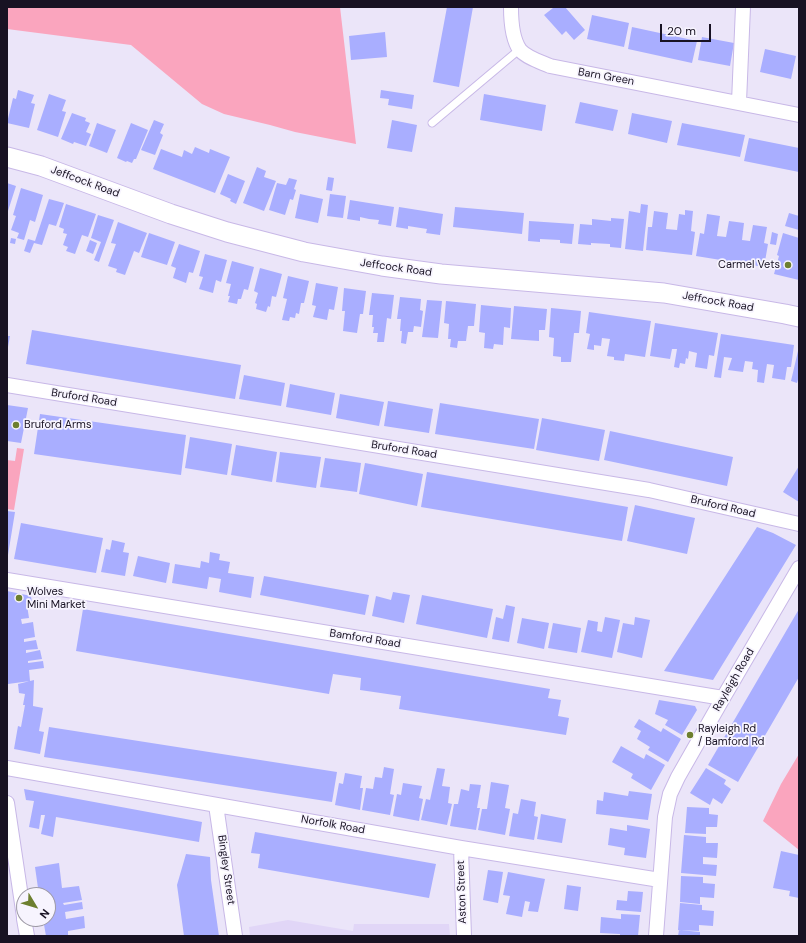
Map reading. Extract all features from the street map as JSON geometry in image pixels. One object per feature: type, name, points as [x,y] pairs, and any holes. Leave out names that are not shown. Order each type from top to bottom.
[{"type":"street","points":[[511,7],[514,37],[520,50]]},
{"type":"street","points":[[739,102],[743,7]]},
{"type":"street","name":"Barn Green","points":[[520,50],[529,57],[550,66],[799,115]]},
{"type":"street","name":"Jeffcock Road","points":[[7,157],[41,166],[171,214],[227,232],[304,252],[382,266],[441,274],[664,293],[799,317]]},
{"type":"street","name":"Bruford Road","points":[[7,385],[649,490],[799,524]]},
{"type":"street","name":"Rayleigh Road","points":[[656,936],[665,817],[670,794],[678,777],[723,698],[799,568]]},
{"type":"street","name":"Bamford Road","points":[[7,580],[723,698]]},
{"type":"street","name":"Norfolk Road","points":[[7,768],[461,848],[660,880]]},
{"type":"street","points":[[7,802],[19,887]]},
{"type":"street","name":"Bingley Street","points":[[216,805],[235,936]]},
{"type":"street","name":"Aston Street","points":[[461,848],[464,936]]},
{"type":"lane","points":[[432,123],[520,50]]},
{"type":"shaded area","points":[[7,7],[340,7],[356,144],[295,132],[224,114],[202,104],[131,45],[7,29]]},
{"type":"shaded area","points":[[17,448],[24,449],[14,510],[7,509],[7,460],[15,461]]},
{"type":"shaded area","points":[[799,754],[799,850],[763,821],[781,784]]},
{"type":"shaded area","points":[[288,920],[353,931],[354,924],[449,924],[450,936],[250,936],[249,927]]},
{"type":"building","points":[[447,7],[473,7],[459,87],[433,82]]},
{"type":"building","points":[[552,7],[565,7],[585,30],[574,40],[566,31],[562,35],[544,15],[553,8]]},
{"type":"building","points":[[592,15],[629,23],[624,47],[587,39]]},
{"type":"building","points":[[632,27],[697,41],[692,63],[628,49]]},
{"type":"building","points":[[385,32],[387,57],[351,60],[349,36]]},
{"type":"building","points":[[702,37],[734,43],[730,66],[698,60]]},
{"type":"building","points":[[765,49],[796,56],[791,79],[760,72]]},
{"type":"building","points":[[18,90],[34,95],[31,103],[35,104],[29,128],[7,123],[13,98],[16,99]]},
{"type":"building","points":[[381,90],[414,95],[412,109],[388,105],[389,99],[380,98]]},
{"type":"building","points":[[49,94],[66,100],[62,111],[66,112],[58,137],[37,130]]},
{"type":"building","points":[[484,94],[546,105],[542,131],[480,120]]},
{"type":"building","points":[[580,102],[618,110],[613,131],[575,123]]},
{"type":"building","points":[[72,113],[86,118],[85,121],[90,123],[86,132],[91,134],[86,146],[74,142],[73,144],[61,139]]},
{"type":"building","points":[[632,113],[672,121],[667,143],[628,134]]},
{"type":"building","points":[[154,120],[164,124],[160,133],[163,135],[155,155],[141,150]]},
{"type":"building","points":[[392,120],[417,125],[412,152],[387,148]]},
{"type":"building","points":[[97,123],[116,130],[107,153],[89,146]]},
{"type":"building","points":[[131,123],[148,130],[136,159],[134,159],[132,163],[117,158]]},
{"type":"building","points":[[682,123],[745,135],[740,157],[677,145]]},
{"type":"building","points":[[749,138],[799,148],[799,172],[744,161]]},
{"type":"building","points":[[195,147],[209,153],[210,149],[230,157],[215,193],[153,169],[161,149],[182,157],[184,150],[192,154]]},
{"type":"building","points":[[257,167],[266,171],[264,177],[276,181],[264,211],[243,203]]},
{"type":"building","points":[[228,174],[245,181],[236,204],[230,201],[231,199],[220,194]]},
{"type":"building","points":[[328,177],[334,178],[332,191],[326,190]]},
{"type":"building","points":[[289,178],[297,180],[294,189],[296,190],[293,200],[290,199],[285,215],[269,210],[277,183],[286,185]]},
{"type":"building","points":[[7,183],[16,186],[8,211],[7,211]]},
{"type":"building","points":[[21,188],[43,195],[35,222],[30,220],[24,240],[17,238],[19,233],[11,230],[16,216],[13,215]]},
{"type":"building","points":[[300,194],[323,199],[318,223],[295,218]]},
{"type":"building","points":[[330,194],[346,196],[343,218],[327,216]]},
{"type":"building","points":[[49,199],[64,203],[56,226],[49,224],[42,245],[34,243],[30,253],[24,251],[28,239],[35,241]]},
{"type":"building","points":[[350,200],[394,207],[391,226],[378,224],[379,220],[360,217],[360,221],[347,219]]},
{"type":"building","points":[[66,204],[96,214],[88,237],[82,235],[75,254],[66,251],[68,247],[63,245],[67,234],[63,233],[64,229],[59,227]]},
{"type":"building","points":[[641,204],[648,205],[643,251],[625,249],[629,211],[640,213]]},
{"type":"building","points":[[399,207],[443,214],[440,235],[426,233],[427,229],[408,226],[408,229],[396,227]]},
{"type":"building","points":[[455,207],[524,213],[522,234],[453,227]]},
{"type":"building","points":[[685,210],[693,211],[691,231],[695,232],[692,255],[646,250],[648,227],[652,227],[654,211],[668,213],[666,229],[677,230],[679,214],[685,215]]},
{"type":"building","name":"Carmel Vets","points":[[789,213],[799,216],[799,230],[785,226]]},
{"type":"building","points":[[707,214],[720,216],[717,236],[726,237],[729,221],[744,223],[742,240],[750,241],[753,225],[767,227],[764,243],[768,244],[764,267],[696,256],[700,233],[704,234]]},
{"type":"building","points":[[98,215],[114,220],[99,262],[94,260],[101,242],[91,238]]},
{"type":"building","points":[[611,218],[624,219],[621,248],[610,247],[610,244],[578,244],[580,224],[592,225],[592,219],[611,221]]},
{"type":"building","points":[[529,221],[574,224],[572,244],[560,243],[560,240],[540,239],[540,242],[528,241]]},
{"type":"building","points":[[118,222],[147,233],[139,253],[134,251],[125,275],[116,272],[117,269],[108,266],[116,244],[111,243]]},
{"type":"building","points":[[772,232],[778,234],[776,245],[770,244]]},
{"type":"building","points":[[149,233],[175,242],[167,265],[141,257]]},
{"type":"building","name":"Carmel Vets","points":[[783,233],[799,238],[799,280],[774,274]]},
{"type":"building","points":[[11,238],[16,239],[15,244],[10,243]]},
{"type":"building","points":[[90,240],[97,243],[93,254],[86,251]]},
{"type":"building","points":[[179,244],[200,251],[193,273],[189,272],[186,283],[173,278],[176,268],[171,266]]},
{"type":"building","points":[[205,254],[227,260],[221,282],[216,280],[213,293],[199,289],[203,277],[199,276]]},
{"type":"building","points":[[232,261],[254,267],[248,290],[244,289],[241,299],[238,299],[237,304],[228,302],[231,284],[226,283]]},
{"type":"building","points":[[260,268],[282,274],[276,297],[272,296],[270,307],[268,306],[266,312],[256,309],[257,304],[255,303],[258,293],[254,291]]},
{"type":"building","points":[[288,276],[309,281],[304,303],[301,303],[299,314],[296,313],[295,318],[290,317],[289,321],[282,320],[287,299],[283,298]]},
{"type":"building","points":[[316,283],[338,287],[334,310],[329,309],[327,320],[313,317],[316,306],[312,305]]},
{"type":"building","points":[[344,288],[366,291],[363,314],[360,314],[357,333],[343,331],[345,311],[342,311]]},
{"type":"building","points":[[372,293],[394,295],[391,319],[387,318],[384,342],[377,342],[378,333],[373,333],[373,315],[369,315]]},
{"type":"building","points":[[400,297],[421,299],[420,310],[423,311],[421,327],[414,326],[413,332],[408,332],[406,344],[401,343],[401,319],[397,319]]},
{"type":"building","points":[[427,300],[442,301],[438,338],[422,337]]},
{"type":"building","points":[[446,301],[476,304],[474,326],[468,326],[466,341],[458,341],[457,348],[450,347],[451,339],[448,339],[449,324],[444,323]]},
{"type":"building","points":[[481,305],[511,308],[510,328],[504,327],[503,345],[494,344],[493,349],[484,348],[485,333],[479,332]]},
{"type":"building","points":[[514,306],[547,309],[545,330],[539,330],[539,341],[511,339]]},
{"type":"building","points":[[551,308],[581,311],[579,333],[574,333],[571,362],[561,362],[561,357],[553,356],[554,338],[549,337]]},
{"type":"building","points":[[589,312],[651,321],[645,357],[625,354],[624,361],[614,360],[614,357],[607,356],[610,339],[602,338],[601,346],[594,345],[594,350],[587,349],[590,334],[586,333]]},
{"type":"building","points":[[655,323],[718,333],[714,356],[709,355],[707,369],[695,367],[697,353],[689,351],[688,359],[686,358],[685,364],[680,363],[679,368],[674,367],[677,349],[672,349],[670,359],[650,356]]},
{"type":"building","points":[[32,330],[241,365],[235,399],[26,364]]},
{"type":"building","points":[[721,334],[794,345],[791,367],[787,367],[785,380],[772,378],[774,365],[767,364],[764,383],[757,382],[758,370],[752,369],[753,362],[745,361],[743,372],[728,370],[732,358],[724,357],[721,378],[714,377]]},
{"type":"building","points":[[7,336],[10,336],[8,347],[7,347]]},
{"type":"building","points":[[798,351],[799,376],[797,383],[791,381]]},
{"type":"building","points":[[244,375],[285,383],[281,406],[239,399]]},
{"type":"building","points":[[290,384],[335,393],[331,415],[286,407]]},
{"type":"building","points":[[340,394],[384,402],[379,426],[336,418]]},
{"type":"building","points":[[388,401],[433,409],[429,433],[384,426]]},
{"type":"building","points":[[440,403],[539,419],[534,449],[435,434]]},
{"type":"building","name":"Bruford Arms","points":[[7,405],[28,408],[21,443],[7,441]]},
{"type":"building","points":[[40,414],[186,435],[181,475],[34,454]]},
{"type":"building","points":[[542,418],[605,430],[599,461],[536,450]]},
{"type":"building","points":[[610,431],[733,457],[727,486],[604,460]]},
{"type":"building","points":[[190,437],[232,444],[227,475],[185,468]]},
{"type":"building","points":[[236,445],[277,452],[272,482],[231,475]]},
{"type":"building","points":[[280,452],[321,457],[316,488],[276,482]]},
{"type":"building","points":[[325,458],[361,463],[357,492],[320,487]]},
{"type":"building","points":[[365,463],[423,474],[417,506],[359,494]]},
{"type":"building","points":[[799,466],[799,502],[783,492]]},
{"type":"building","points":[[427,472],[628,507],[622,541],[421,507]]},
{"type":"building","points":[[635,505],[695,518],[687,554],[627,541]]},
{"type":"building","points":[[7,511],[15,512],[8,555],[7,555]]},
{"type":"building","points":[[21,523],[103,538],[96,573],[14,559]]},
{"type":"building","points":[[757,527],[773,533],[796,545],[713,680],[664,671]]},
{"type":"building","points":[[112,540],[125,543],[123,552],[129,553],[125,576],[101,572],[106,549],[110,550]]},
{"type":"building","points":[[210,552],[220,554],[219,560],[230,562],[228,573],[254,577],[251,598],[219,592],[221,579],[209,577],[207,589],[172,583],[175,564],[200,568],[201,561],[209,563]]},
{"type":"building","points":[[138,556],[170,563],[166,583],[133,576]]},
{"type":"building","points":[[264,576],[369,595],[365,615],[260,595]]},
{"type":"building","points":[[7,591],[31,596],[32,604],[27,605],[29,618],[21,619],[22,624],[33,622],[35,637],[24,639],[24,642],[36,640],[38,649],[26,650],[26,653],[40,650],[42,659],[28,661],[28,663],[43,661],[44,668],[29,670],[30,681],[8,684]]},
{"type":"building","points":[[393,592],[410,595],[404,623],[372,616],[376,596],[391,600]]},
{"type":"building","points":[[422,595],[493,609],[487,638],[416,624]]},
{"type":"building","points":[[506,605],[515,607],[509,642],[492,639],[496,617],[503,619]]},
{"type":"building","points":[[83,609],[550,689],[548,698],[561,700],[558,716],[569,718],[566,735],[399,709],[401,696],[360,690],[361,678],[333,674],[329,694],[76,651]]},
{"type":"building","points":[[799,609],[799,677],[738,782],[708,765]]},
{"type":"building","points":[[605,617],[620,620],[612,658],[581,652],[588,620],[598,622],[597,631],[602,632]]},
{"type":"building","points":[[635,617],[650,620],[642,658],[617,652],[623,623],[634,625]]},
{"type":"building","points":[[522,618],[549,623],[544,649],[517,643]]},
{"type":"building","points":[[553,623],[581,628],[577,653],[548,648]]},
{"type":"building","points":[[34,680],[33,706],[43,708],[39,731],[44,732],[40,754],[14,749],[18,726],[21,727],[25,705],[23,705],[25,694],[19,693],[18,684]]},
{"type":"building","points":[[659,700],[695,706],[697,710],[682,735],[665,725],[668,720],[655,714]]},
{"type":"building","points":[[639,719],[661,732],[663,728],[681,739],[668,762],[648,750],[650,747],[637,739],[641,731],[634,727]]},
{"type":"building","points":[[49,727],[337,772],[332,802],[44,757]]},
{"type":"building","points":[[621,746],[644,759],[646,754],[665,765],[651,790],[631,778],[633,774],[612,762]]},
{"type":"building","points":[[384,767],[394,769],[390,794],[394,795],[390,815],[362,810],[366,788],[373,789],[375,777],[382,778]]},
{"type":"building","points":[[437,768],[445,769],[442,786],[450,787],[448,803],[452,804],[447,825],[421,820],[426,799],[430,800]]},
{"type":"building","points":[[706,768],[726,780],[724,784],[731,789],[722,804],[713,798],[710,805],[690,793]]},
{"type":"building","points":[[345,773],[362,776],[360,788],[363,788],[360,810],[335,805],[339,783],[343,784]]},
{"type":"building","points":[[491,782],[509,785],[505,808],[510,809],[505,835],[478,830],[482,809],[487,809]]},
{"type":"building","points":[[403,783],[422,786],[419,798],[423,799],[419,821],[393,816],[397,794],[401,795]]},
{"type":"building","points":[[470,784],[481,785],[477,808],[480,808],[476,830],[450,826],[454,804],[458,804],[461,789],[469,791]]},
{"type":"building","points":[[24,789],[202,822],[199,842],[56,817],[53,837],[41,834],[45,815],[41,815],[39,829],[29,827],[34,801],[26,800]]},
{"type":"building","points":[[629,791],[652,794],[648,820],[596,814],[597,800],[603,801],[604,792],[628,796]]},
{"type":"building","points":[[521,799],[536,802],[534,816],[538,817],[534,840],[509,836],[513,813],[518,814]]},
{"type":"building","points":[[687,807],[709,808],[709,814],[718,815],[717,827],[706,827],[706,834],[685,833]]},
{"type":"building","points":[[541,814],[566,819],[562,843],[537,839]]},
{"type":"building","points":[[627,825],[650,829],[646,858],[624,855],[625,848],[608,845],[610,828],[627,831]]},
{"type":"building","points":[[255,832],[436,864],[429,898],[258,868],[260,854],[251,853]]},
{"type":"building","points":[[684,835],[706,837],[706,843],[718,843],[717,858],[703,857],[703,864],[717,865],[716,876],[681,873]]},
{"type":"building","points":[[781,851],[799,855],[799,898],[789,896],[790,891],[773,888]]},
{"type":"building","points":[[186,854],[210,857],[211,880],[219,936],[184,936],[177,885]]},
{"type":"building","points":[[59,863],[62,888],[79,886],[82,900],[63,903],[64,905],[82,902],[83,909],[65,912],[66,919],[84,916],[85,928],[68,931],[68,936],[46,936],[44,927],[56,927],[56,887],[38,887],[35,867]]},
{"type":"building","points":[[488,870],[503,872],[498,903],[483,900]]},
{"type":"building","points":[[508,872],[545,879],[538,912],[528,911],[530,902],[525,901],[522,917],[506,914],[510,896],[503,895]]},
{"type":"building","points":[[681,876],[703,877],[703,883],[715,884],[714,898],[700,897],[700,904],[680,902]]},
{"type":"building","points":[[567,885],[581,887],[578,911],[564,909]]},
{"type":"building","points":[[628,891],[643,892],[641,912],[616,910],[617,900],[627,901]]},
{"type":"building","points":[[680,903],[702,905],[702,910],[714,911],[713,926],[699,925],[699,931],[678,930]]},
{"type":"building","points":[[621,914],[640,915],[638,936],[620,936],[620,934],[600,933],[601,917],[621,919]]},
{"type":"building","points":[[679,930],[700,932],[700,936],[678,936]]},
{"type":"place","name":"Carmel Vets","points":[[788,265]]},
{"type":"place","name":"Bruford Arms","points":[[16,425]]},
{"type":"place","name":"Wolves Mini Market","points":[[19,598]]},
{"type":"place","name":"Rayleigh Rd / Bamford Rd","points":[[690,735]]}]
